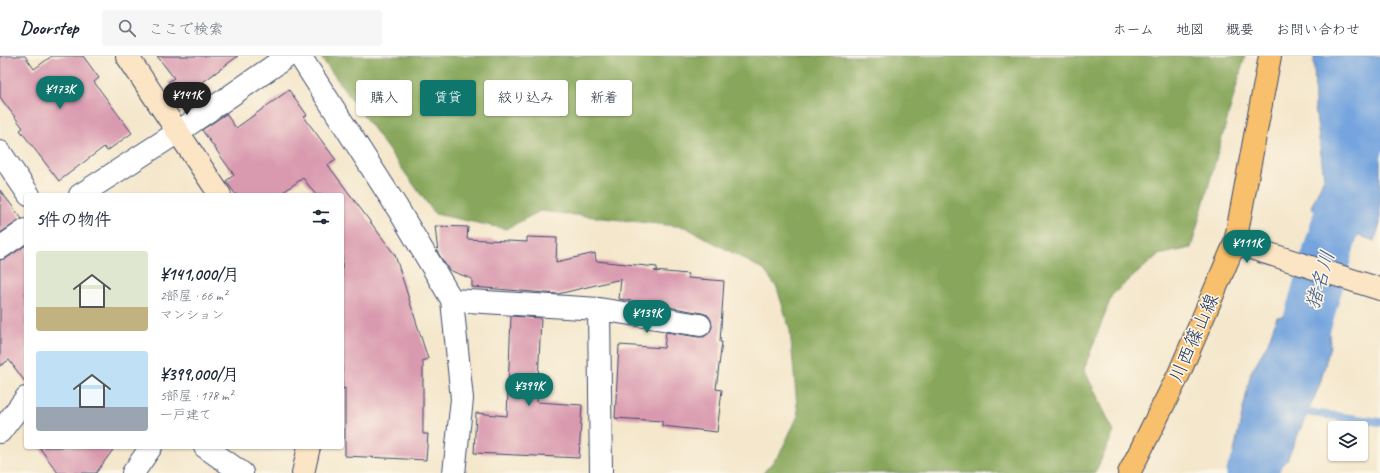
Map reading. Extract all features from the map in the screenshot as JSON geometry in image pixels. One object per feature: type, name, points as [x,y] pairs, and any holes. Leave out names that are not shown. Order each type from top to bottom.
[{"type":"main road","name":"川西篠山線","points":[[1129,473],[1178,376],[1235,243],[1270,56]]},
{"type":"street","points":[[127,56],[219,193]]},
{"type":"street","points":[[83,193],[178,132],[288,56]]},
{"type":"street","points":[[300,56],[398,209],[452,300],[462,399],[454,473]]},
{"type":"street","points":[[0,152],[28,193]]},
{"type":"street","points":[[0,248],[24,231]]},
{"type":"street","points":[[1235,243],[1380,289]]},
{"type":"street","points":[[452,300],[599,309],[700,325]]},
{"type":"street","points":[[599,309],[601,473]]},
{"type":"street","points":[[0,432],[24,401]]},
{"type":"street","points":[[133,473],[151,449]]},
{"type":"street","points":[[208,449],[242,473]]},
{"type":"street","points":[[303,473],[309,449]]},
{"type":"green space","points":[[320,56],[1245,56],[1191,248],[1158,255],[1112,295],[1084,369],[1114,432],[1095,473],[763,473],[779,455],[798,416],[790,330],[777,288],[764,270],[685,227],[540,211],[506,229],[435,214],[364,116],[412,116],[412,80],[356,80],[356,105]]},
{"type":"water","points":[[1314,56],[1380,56],[1380,224],[1374,241],[1331,225],[1311,207],[1324,178],[1315,108]]},
{"type":"water","points":[[1299,313],[1328,318],[1330,346],[1320,384],[1287,460],[1273,473],[1228,473],[1231,466],[1251,372],[1268,343],[1277,317]]},
{"type":"building","points":[[0,56],[25,56],[34,69],[52,56],[83,56],[99,78],[94,82],[132,133],[107,151],[104,147],[59,181],[20,130],[23,128],[0,97]]},
{"type":"building","points":[[157,56],[238,56],[203,82],[211,94],[190,109],[168,82],[174,78]]},
{"type":"building","points":[[289,90],[307,115],[304,117],[336,160],[328,165],[395,255],[428,359],[423,361],[423,434],[428,434],[426,460],[345,456],[344,193],[314,193],[303,178],[282,193],[235,193],[226,181],[234,175],[202,130],[226,114],[236,128]]},
{"type":"building","points":[[0,190],[22,219],[0,233]]},
{"type":"building","points":[[435,226],[468,227],[467,239],[527,242],[527,237],[557,238],[556,262],[595,253],[596,261],[657,267],[657,271],[654,271],[688,274],[688,278],[724,281],[720,342],[722,342],[716,389],[722,390],[717,432],[662,426],[662,421],[615,418],[619,345],[664,348],[666,332],[704,337],[709,333],[712,327],[711,320],[708,315],[669,306],[619,299],[621,279],[558,294],[472,287],[472,279],[449,270],[438,253]]},
{"type":"building","points":[[24,246],[24,380],[9,360],[0,366],[0,260],[7,258]]},
{"type":"building","points":[[511,316],[541,318],[537,402],[582,405],[579,458],[474,453],[476,413],[507,416]]},
{"type":"building","points":[[40,449],[114,449],[96,473],[58,473]]},
{"type":"waterway","name":"猪名川","points":[[1251,473],[1290,382],[1355,158],[1380,84]]},
{"type":"waterway","points":[[1297,411],[1380,422]]}]
